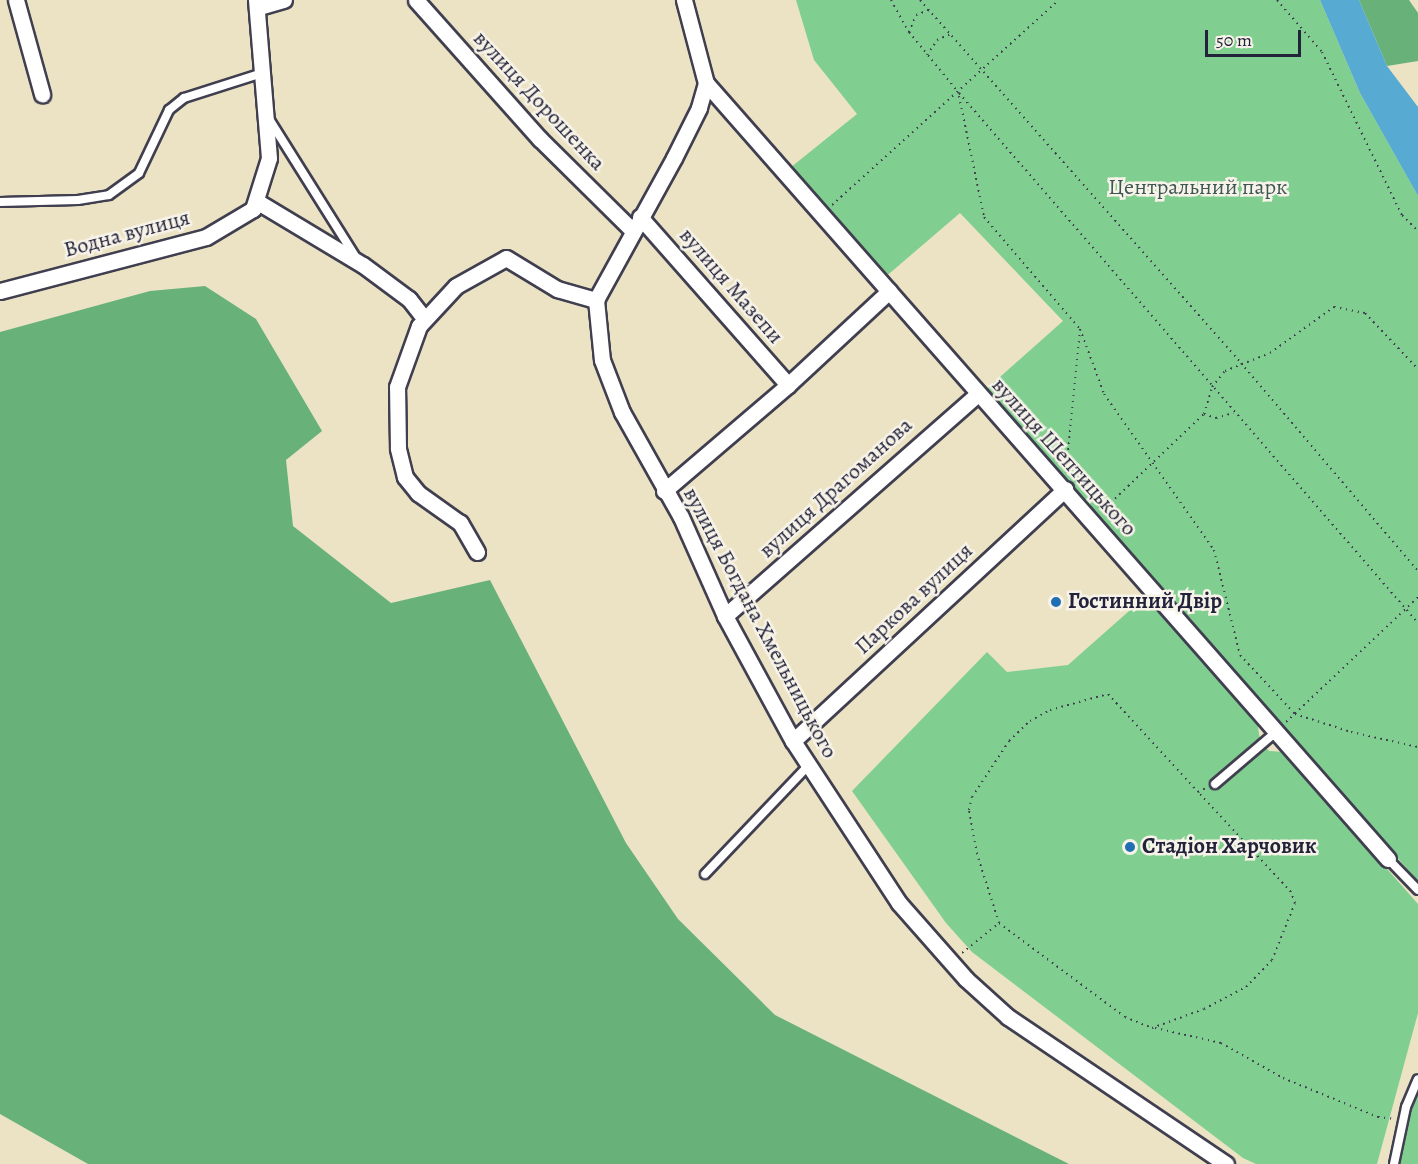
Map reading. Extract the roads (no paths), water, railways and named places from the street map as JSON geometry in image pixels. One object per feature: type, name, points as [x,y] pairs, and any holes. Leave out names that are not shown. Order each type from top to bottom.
[{"type":"street","points":[[16,0],[42,94]]},
{"type":"street","points":[[284,0],[258,3],[260,74],[269,158],[257,203],[358,263],[409,299],[424,318]]},
{"type":"street","name":"вулиця Дорошенка","points":[[416,0],[540,139],[636,223]]},
{"type":"street","points":[[477,552],[460,523],[418,493],[405,477],[398,448],[397,387],[424,318],[456,286],[506,258],[557,289],[596,300],[699,108],[706,83],[684,0]]},
{"type":"street","name":"вулиця Шептицького","points":[[706,83],[977,395],[1065,489],[1278,730],[1388,859]]},
{"type":"street","name":"Водна вулиця","points":[[0,291],[206,237],[257,203]]},
{"type":"street","name":"вулиця Мазепи","points":[[636,223],[788,386]]},
{"type":"street","points":[[664,491],[788,386],[889,291]]},
{"type":"street","name":"вулиця Богдана Хмельницького","points":[[596,300],[603,360],[612,388],[664,491],[681,517],[725,616],[793,741],[883,882],[951,963],[984,997],[1032,1035],[1226,1164]]},
{"type":"street","name":"вулиця Драгоманова","points":[[725,616],[977,395]]},
{"type":"street","name":"Паркова вулиця","points":[[793,741],[1065,489]]},
{"type":"lane","points":[[0,202],[78,200],[109,195],[139,173],[169,110],[184,98],[260,74]]},
{"type":"lane","points":[[264,111],[358,263]]},
{"type":"lane","points":[[1215,784],[1278,730]]},
{"type":"lane","points":[[705,874],[808,766]]},
{"type":"lane","points":[[1388,859],[1418,890]]},
{"type":"lane","points":[[1394,1164],[1404,1121],[1418,1078]]},
{"type":"water","points":[[1320,0],[1359,0],[1387,66],[1418,107],[1418,196],[1360,93]]},
{"type":"place","name":"Гостинний Двір","points":[[1056,602]]},
{"type":"place","name":"Стадіон Харчовик","points":[[1130,847]]},
{"type":"park label","name":"Центральний парк","points":[[1198,188]]}]
